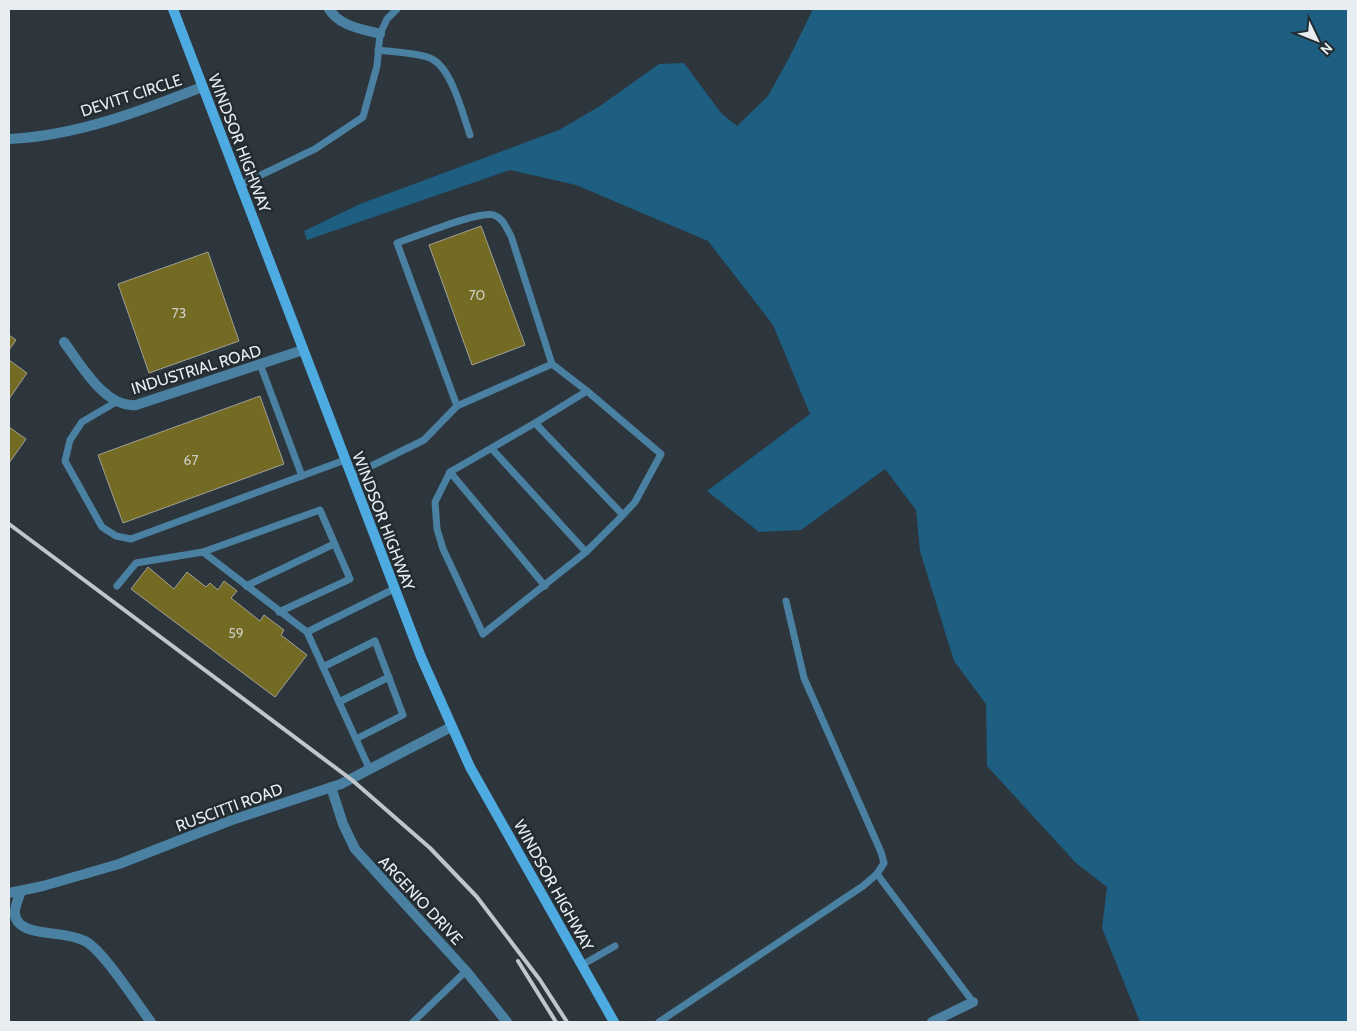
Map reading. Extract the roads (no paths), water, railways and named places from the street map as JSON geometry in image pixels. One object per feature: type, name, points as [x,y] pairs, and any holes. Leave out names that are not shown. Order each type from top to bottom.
[{"type":"main road","name":"WINDSOR HIGHWAY","points":[[173,9],[420,657],[470,767],[614,1022]]},
{"type":"street","points":[[329,9],[341,21],[351,26],[380,34]]},
{"type":"street","name":"DEVITT CIRCLE","points":[[9,138],[52,134],[112,120],[202,86]]},
{"type":"street","name":"INDUSTRIAL ROAD","points":[[64,342],[94,383],[116,402],[128,406],[303,350]]},
{"type":"street","name":"RUSCITTI ROAD","points":[[9,893],[119,864],[229,821],[352,780],[452,727]]},
{"type":"street","name":"ARGENIO DRIVE","points":[[331,787],[343,824],[356,849],[466,971],[506,1022]]},
{"type":"street","points":[[21,891],[14,913],[18,922],[27,930],[72,935],[87,942],[101,955],[151,1022]]},
{"type":"street","points":[[932,1022],[972,1002]]},
{"type":"lane","points":[[240,185],[316,149],[363,117],[377,66],[380,34],[387,18],[397,9]]},
{"type":"lane","points":[[378,50],[421,56],[432,59],[440,66],[453,86],[470,135]]},
{"type":"lane","points":[[457,406],[397,243],[476,216],[493,215],[502,219],[510,236],[552,364],[588,391],[661,454],[635,502],[623,515],[586,552],[483,634],[443,549],[437,528],[435,502],[450,472],[588,391]]},
{"type":"lane","points":[[260,364],[302,476]]},
{"type":"lane","points":[[351,476],[424,440],[457,406],[552,364]]},
{"type":"lane","points":[[116,402],[82,422],[70,440],[65,461],[102,527],[116,536],[131,540],[345,460]]},
{"type":"lane","points":[[535,423],[623,515]]},
{"type":"lane","points":[[492,449],[586,552]]},
{"type":"lane","points":[[450,472],[544,586]]},
{"type":"lane","points":[[118,586],[136,563],[203,552],[320,510],[350,579],[279,612]]},
{"type":"lane","points":[[246,586],[334,544]]},
{"type":"lane","points":[[203,552],[307,632],[370,770]]},
{"type":"lane","points":[[307,632],[394,589]]},
{"type":"lane","points":[[658,1022],[855,892],[877,874],[884,864],[881,852],[804,678],[786,601]]},
{"type":"lane","points":[[323,667],[375,641],[403,715],[356,739]]},
{"type":"lane","points":[[339,702],[389,678]]},
{"type":"lane","points":[[877,874],[972,1002]]},
{"type":"lane","points":[[582,965],[615,946]]},
{"type":"lane","points":[[413,1022],[466,971]]},
{"type":"railway","points":[[9,524],[352,780],[430,848],[477,897],[540,980],[567,1022]]},
{"type":"railway","points":[[518,961],[556,1022]]}]
